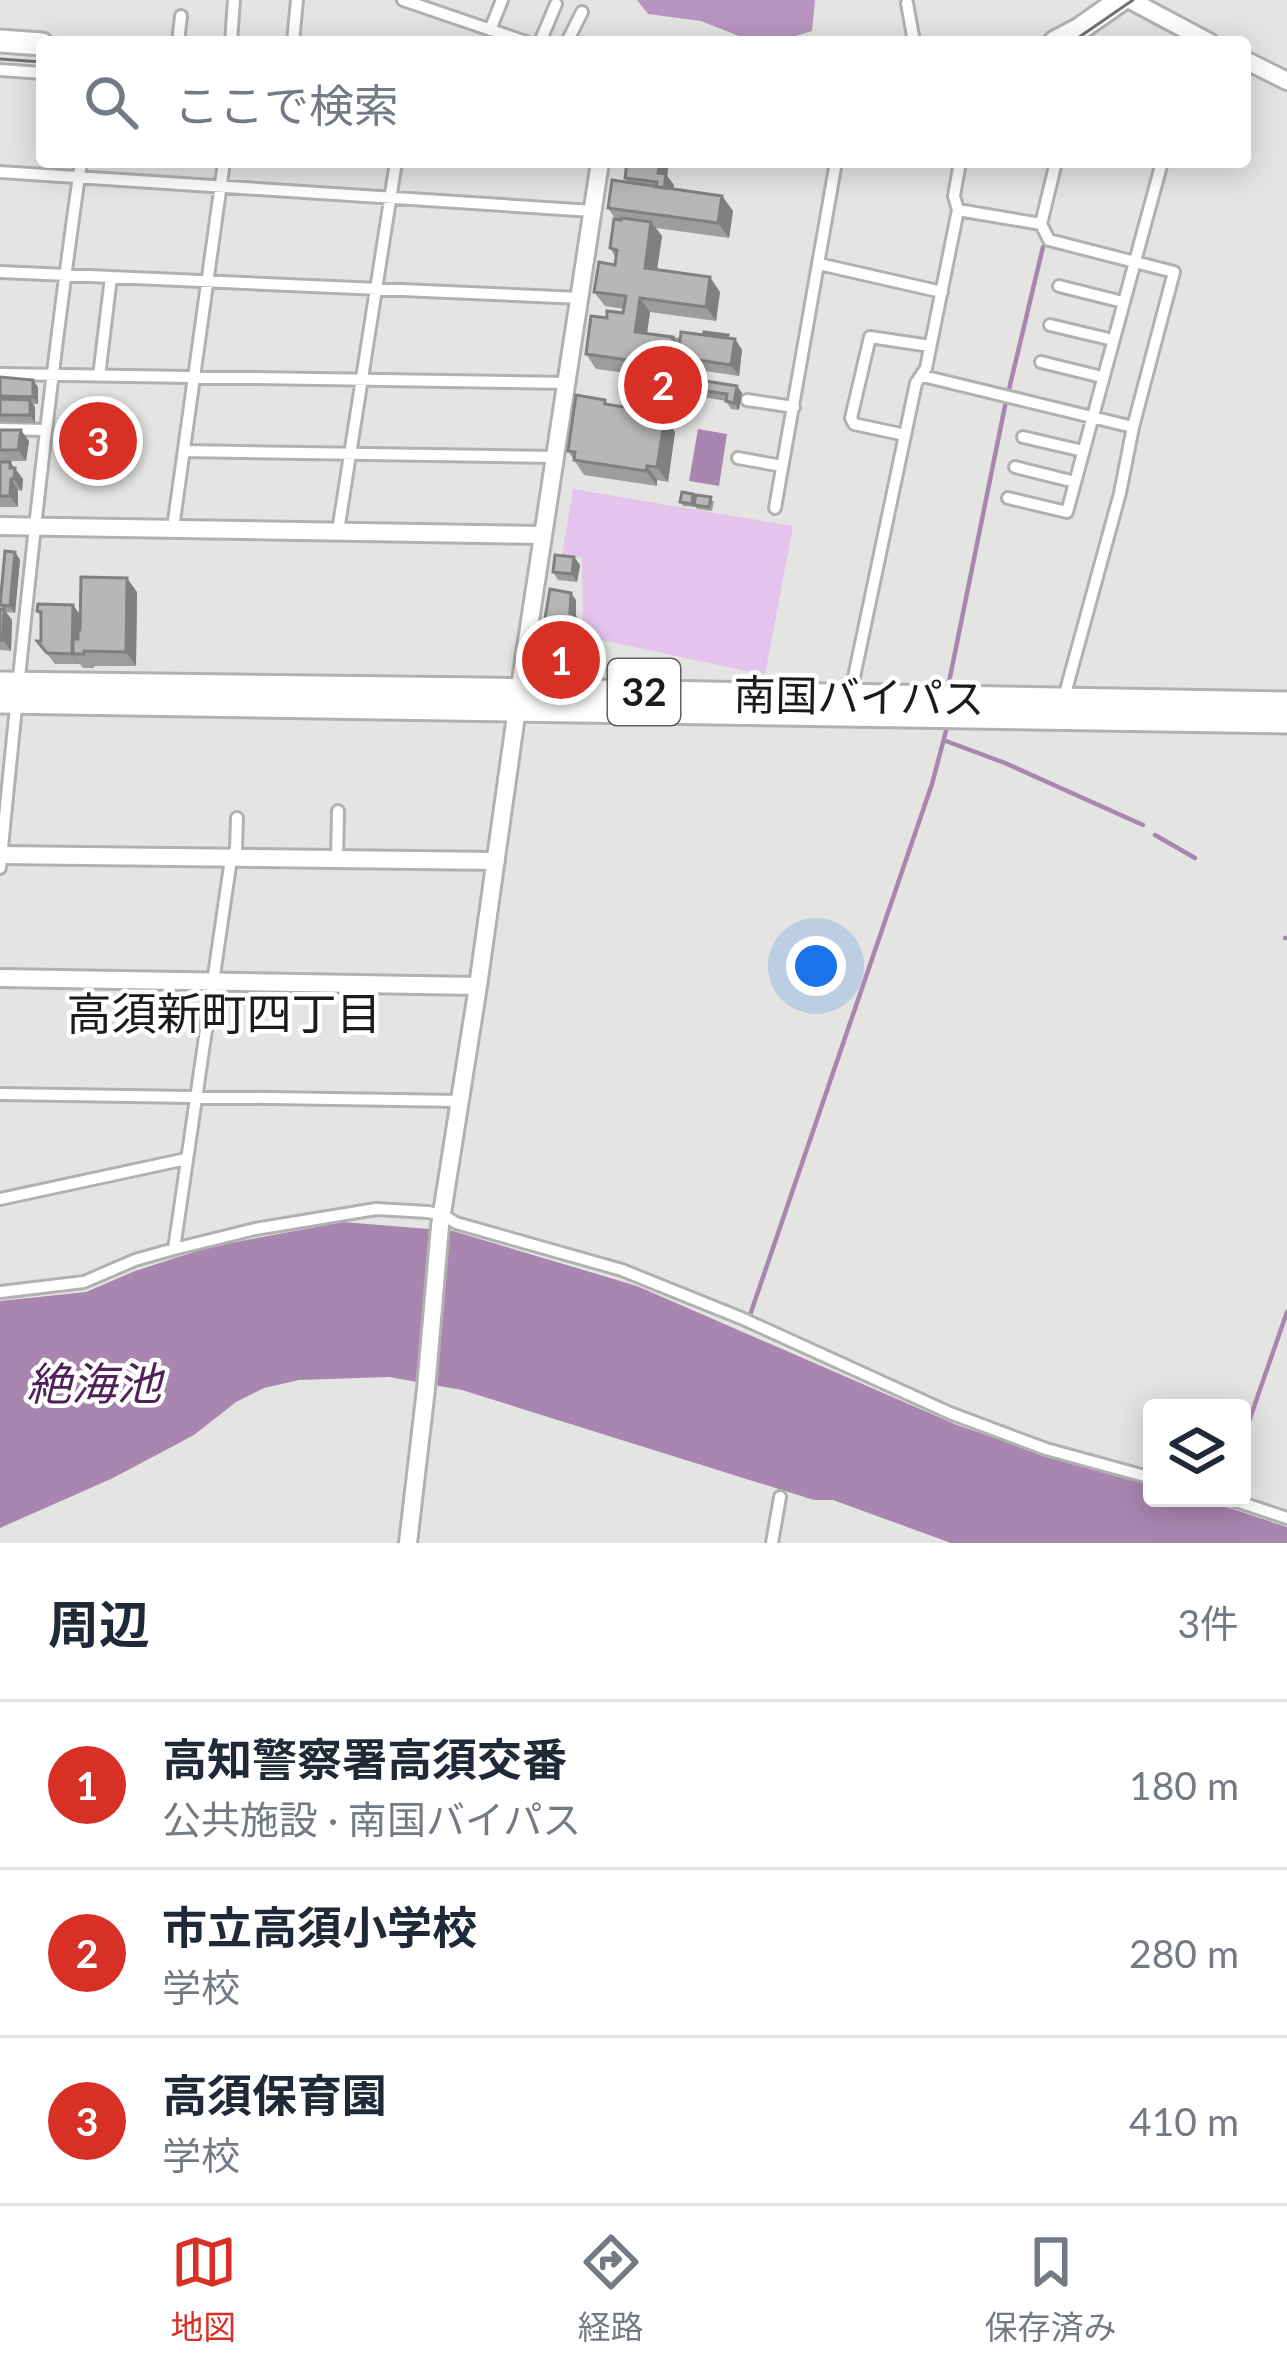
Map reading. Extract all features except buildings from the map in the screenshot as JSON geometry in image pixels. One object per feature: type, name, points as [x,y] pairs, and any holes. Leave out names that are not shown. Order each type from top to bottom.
[{"type":"highway","points":[[1079,36],[1121,0]]},
{"type":"highway","points":[[0,41],[36,44]]},
{"type":"highway","name":"南国バイパス","points":[[9,693],[520,700],[1287,722]]},
{"type":"highway","name":"南国バイパス","points":[[520,700],[850,697],[1287,703]]},
{"type":"street","points":[[231,36],[234,0]]},
{"type":"street","points":[[294,36],[297,0]]},
{"type":"street","points":[[403,0],[508,36]]},
{"type":"street","points":[[490,30],[502,0]]},
{"type":"street","points":[[1130,0],[1194,36]]},
{"type":"street","points":[[907,3],[913,36]]},
{"type":"street","points":[[543,36],[556,4]]},
{"type":"street","points":[[571,36],[582,12]]},
{"type":"street","points":[[179,36],[181,16]]},
{"type":"street","points":[[1251,63],[1287,82]]},
{"type":"street","points":[[0,70],[36,73]]},
{"type":"street","points":[[0,868],[9,693],[80,168]]},
{"type":"street","points":[[173,528],[223,168]]},
{"type":"street","points":[[338,531],[395,168]]},
{"type":"street","points":[[408,1543],[442,1220],[599,168]]},
{"type":"street","points":[[775,508],[835,168]]},
{"type":"street","points":[[850,697],[916,382],[923,376],[942,292],[958,210],[954,196],[959,168]]},
{"type":"street","points":[[1055,168],[1041,224],[1049,239],[1190,276]]},
{"type":"street","points":[[1008,498],[1067,512],[1160,168]]},
{"type":"street","points":[[0,172],[592,211]]},
{"type":"street","points":[[958,210],[1041,224]]},
{"type":"street","points":[[818,264],[942,292]]},
{"type":"street","points":[[0,272],[580,298]]},
{"type":"street","points":[[1063,701],[1174,272]]},
{"type":"street","points":[[99,376],[111,277]]},
{"type":"street","points":[[1059,286],[1123,302]]},
{"type":"street","points":[[1050,325],[1112,340]]},
{"type":"street","points":[[904,435],[854,424],[851,418],[870,338],[930,346]]},
{"type":"street","points":[[1041,362],[1102,377]]},
{"type":"street","points":[[0,374],[566,383]]},
{"type":"street","points":[[923,376],[1133,427]]},
{"type":"street","points":[[747,400],[794,407]]},
{"type":"street","points":[[0,429],[46,430]]},
{"type":"street","points":[[1023,437],[1083,451]]},
{"type":"street","points":[[184,451],[555,458]]},
{"type":"street","points":[[738,458],[782,466]]},
{"type":"street","points":[[1015,467],[1075,482]]},
{"type":"street","points":[[0,526],[543,535]]},
{"type":"street","points":[[337,860],[338,811]]},
{"type":"street","points":[[174,1249],[237,818]]},
{"type":"street","points":[[1,855],[496,861]]},
{"type":"street","points":[[0,978],[478,986]]},
{"type":"street","points":[[0,1094],[460,1102]]},
{"type":"street","points":[[0,1199],[186,1159]]},
{"type":"street","points":[[0,1292],[84,1282],[174,1249],[255,1229],[376,1209],[456,1223],[622,1270],[969,1420],[1046,1449],[1143,1476]]},
{"type":"street","points":[[772,1543],[781,1497]]},
{"type":"street","points":[[1251,1506],[1287,1518]]},
{"type":"shaded area","points":[[637,0],[815,0],[812,31],[796,36],[739,36],[701,21],[648,14]]},
{"type":"shaded area","points":[[573,489],[793,526],[765,675],[583,636],[582,558],[562,555]]},
{"type":"water","points":[[698,429],[727,434],[719,486],[689,481]]},
{"type":"water","name":"絶海池","points":[[343,1222],[453,1231],[637,1286],[957,1425],[1143,1483],[1143,1507],[1226,1507],[1287,1527],[1287,1543],[951,1543],[833,1500],[814,1500],[462,1390],[389,1377],[299,1380],[264,1388],[236,1402],[194,1435],[113,1478],[0,1528],[0,1301],[86,1292],[209,1247]]},
{"type":"waterway","points":[[949,682],[1043,247]]},
{"type":"waterway","points":[[750,1315],[946,731]]},
{"type":"waterway","points":[[946,741],[1143,825]]},
{"type":"waterway","points":[[1155,835],[1195,858]]},
{"type":"waterway","points":[[1251,1415],[1287,1312]]},
{"type":"tram line","points":[[1081,36],[1133,0]]},
{"type":"tram line","points":[[0,59],[36,62]]},
{"type":"place","name":"市立高須小学校","points":[[663,385]]},
{"type":"place","name":"高須保育園","points":[[98,441]]},
{"type":"place","name":"高知警察署高須交番","points":[[561,660]]},
{"type":"district","name":"高須新町四丁目","points":[[224,1014]]}]
